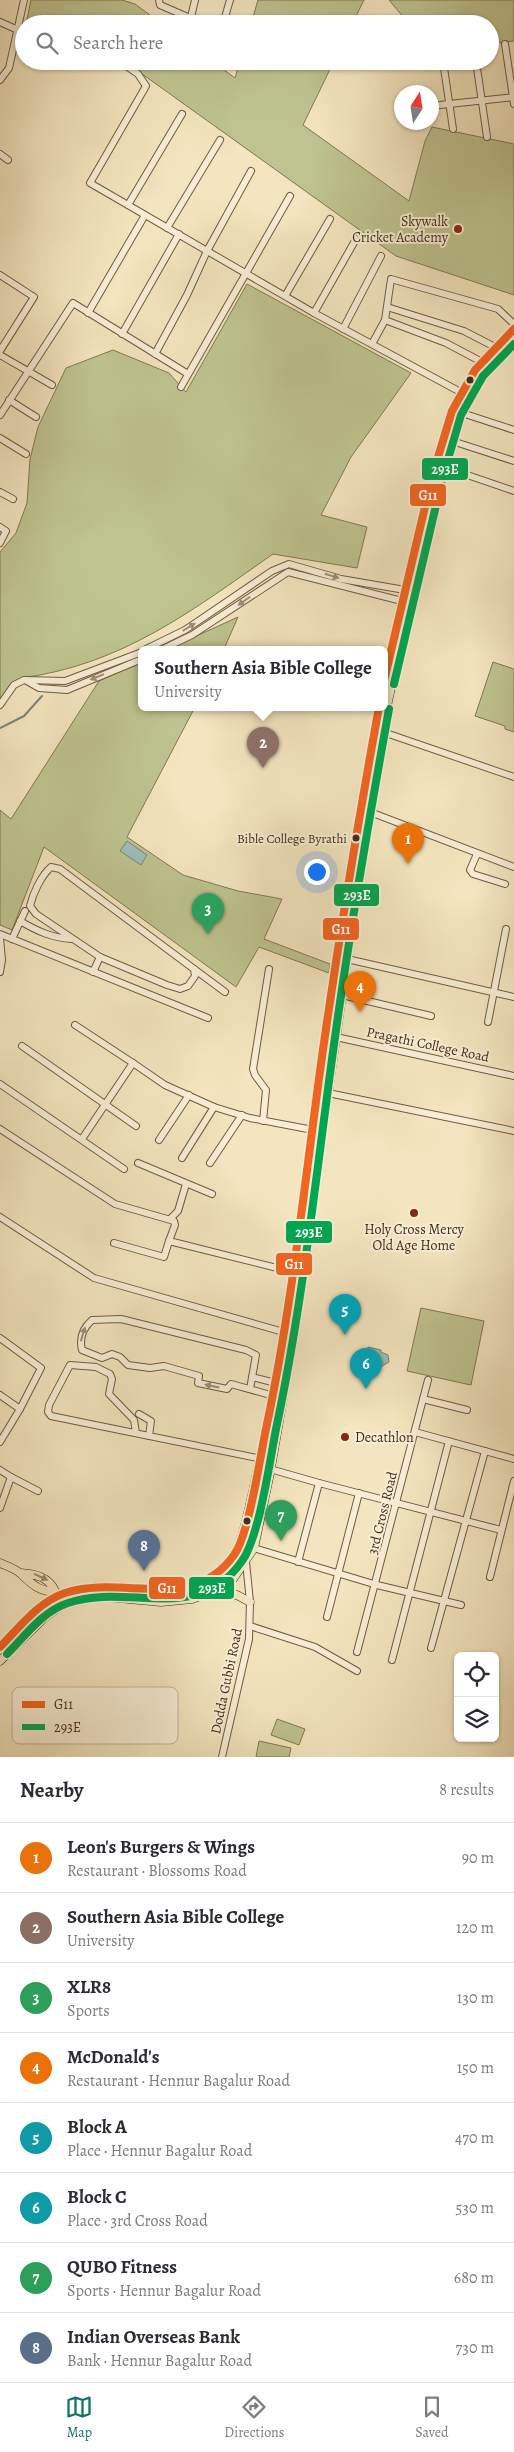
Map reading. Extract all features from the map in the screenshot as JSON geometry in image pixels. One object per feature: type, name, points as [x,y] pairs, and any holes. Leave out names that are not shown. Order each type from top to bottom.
[{"type":"main road","points":[[388,664],[432,476],[452,411],[461,392],[482,362],[514,329]]},
{"type":"main road","points":[[388,702],[441,479],[452,441],[462,413],[477,384],[514,341]]},
{"type":"main road","points":[[432,476],[441,479]]},
{"type":"main road","points":[[0,1646],[58,1592],[92,1586],[166,1591],[189,1588],[211,1580],[237,1554],[274,1396],[328,1020],[378,711]]},
{"type":"main road","points":[[0,1661],[45,1617],[64,1604],[97,1596],[161,1602],[186,1600],[212,1592],[233,1580],[254,1548],[272,1461],[294,1335],[347,959],[386,711]]},
{"type":"main road","points":[[365,787],[373,788]]},
{"type":"main road","points":[[0,1563],[21,1573],[34,1574],[52,1583],[58,1592]]},
{"type":"main road","points":[[212,1592],[237,1595],[250,1602]]},
{"type":"street","points":[[21,15],[24,0]]},
{"type":"street","points":[[159,0],[160,5],[186,15]]},
{"type":"street","points":[[192,15],[196,0]]},
{"type":"street","points":[[226,15],[230,0]]},
{"type":"street","points":[[0,22],[15,29]]},
{"type":"street","points":[[0,80],[9,68],[15,43]]},
{"type":"street","points":[[440,105],[482,100],[514,99],[505,44]]},
{"type":"street","points":[[132,70],[138,74],[146,86],[90,184],[314,313],[470,396]]},
{"type":"street","points":[[444,70],[453,128]]},
{"type":"street","points":[[477,70],[487,137]]},
{"type":"street","points":[[128,205],[182,114]]},
{"type":"street","points":[[167,228],[220,140]]},
{"type":"street","points":[[0,154],[8,160]]},
{"type":"street","points":[[155,354],[187,295],[207,251],[251,171]]},
{"type":"street","points":[[181,387],[290,196]]},
{"type":"street","points":[[88,313],[145,215]]},
{"type":"street","points":[[285,296],[330,219]]},
{"type":"street","points":[[122,334],[178,234]]},
{"type":"street","points":[[314,313],[356,239]]},
{"type":"street","points":[[344,329],[381,256]]},
{"type":"street","points":[[0,275],[34,297],[0,353],[52,385]]},
{"type":"street","points":[[372,344],[385,320],[391,279],[498,309],[514,324]]},
{"type":"street","points":[[0,415],[73,303],[188,374]]},
{"type":"street","points":[[387,307],[464,331],[495,347]]},
{"type":"street","points":[[385,320],[446,343],[482,362]]},
{"type":"street","points":[[9,400],[36,417]]},
{"type":"street","points":[[462,413],[514,430]]},
{"type":"street","points":[[0,438],[26,454]]},
{"type":"street","points":[[452,441],[514,461]]},
{"type":"street","points":[[444,467],[514,491]]},
{"type":"street","points":[[0,492],[13,499]]},
{"type":"street","points":[[0,528],[6,531],[0,543]]},
{"type":"street","points":[[152,646],[186,630],[272,571],[289,564],[341,578],[405,590]]},
{"type":"street","points":[[169,646],[192,635],[281,575],[294,572],[402,601]]},
{"type":"street","points":[[258,581],[262,588]]},
{"type":"street","points":[[0,705],[14,685],[24,680],[66,681],[138,654]]},
{"type":"street","points":[[24,680],[39,688],[67,690],[138,661]]},
{"type":"street","points":[[382,732],[514,777]]},
{"type":"street","points":[[370,812],[514,868]]},
{"type":"street","points":[[477,854],[470,870],[473,874],[505,884]]},
{"type":"street","points":[[194,969],[195,976],[188,986],[180,988],[100,957],[36,914],[30,906],[45,872],[51,867],[60,869],[225,992]]},
{"type":"street","points":[[12,939],[25,911]]},
{"type":"street","points":[[20,921],[37,931],[59,938],[73,939]]},
{"type":"street","points":[[488,1022],[506,929]]},
{"type":"street","points":[[0,972],[2,960],[0,936],[12,939],[208,1018]]},
{"type":"street","points":[[93,972],[100,957]]},
{"type":"street","points":[[347,959],[514,997]]},
{"type":"street","points":[[263,1121],[266,1090],[253,1069],[269,969]]},
{"type":"street","points":[[342,996],[431,1016]]},
{"type":"street","points":[[75,1024],[165,1085],[214,1107],[263,1121],[313,1130]]},
{"type":"street","name":"Pragathi College Road","points":[[336,1037],[514,1076]]},
{"type":"street","points":[[22,1046],[136,1126]]},
{"type":"street","points":[[82,1140],[133,1063]]},
{"type":"street","points":[[0,1084],[124,1169]]},
{"type":"street","points":[[328,1093],[514,1131]]},
{"type":"street","points":[[159,1140],[189,1095]]},
{"type":"street","points":[[182,1158],[214,1107]]},
{"type":"street","points":[[210,1163],[242,1115]]},
{"type":"street","points":[[0,1129],[115,1204],[170,1219],[175,1225],[164,1257],[114,1243]]},
{"type":"street","points":[[138,1163],[212,1194]]},
{"type":"street","points":[[170,1219],[178,1211],[186,1184]]},
{"type":"street","points":[[0,1218],[94,1278],[294,1335]]},
{"type":"street","points":[[169,1241],[293,1272]]},
{"type":"street","points":[[250,1389],[256,1355],[246,1350],[121,1319],[92,1320],[85,1326],[80,1342],[82,1350],[102,1358],[112,1354],[120,1357],[128,1365],[150,1368],[164,1366],[199,1376],[198,1383],[227,1389],[231,1384],[274,1396]]},
{"type":"street","points":[[0,1338],[41,1368],[0,1442]]},
{"type":"street","points":[[136,1433],[134,1420],[109,1394],[112,1379],[110,1374],[96,1367],[70,1365],[49,1405],[48,1412],[51,1416],[272,1461]]},
{"type":"street","points":[[252,1377],[276,1382]]},
{"type":"street","name":"3rd Cross Road","points":[[357,1652],[377,1584],[428,1380]]},
{"type":"street","points":[[0,1395],[20,1408]]},
{"type":"street","points":[[423,1399],[467,1410]]},
{"type":"street","points":[[139,1414],[151,1421],[149,1436]]},
{"type":"street","points":[[415,1432],[514,1459]]},
{"type":"street","points":[[392,1660],[432,1512],[448,1441]]},
{"type":"street","points":[[431,1648],[485,1451]]},
{"type":"street","points":[[270,1469],[500,1530]]},
{"type":"street","points":[[0,1470],[38,1491]]},
{"type":"street","points":[[0,1508],[11,1477]]},
{"type":"street","points":[[490,1577],[500,1530],[514,1481]]},
{"type":"street","points":[[298,1562],[319,1483]]},
{"type":"street","points":[[327,1617],[359,1493]]},
{"type":"street","points":[[254,1548],[338,1574],[461,1605]]},
{"type":"street","points":[[237,1554],[246,1562]]},
{"type":"street","name":"Dodda Gubbi Road","points":[[222,1757],[250,1626],[246,1562]]},
{"type":"street","points":[[58,1592],[64,1604]]},
{"type":"street","points":[[250,1626],[315,1647],[357,1672]]},
{"type":"green space","points":[[31,0],[122,0],[135,4],[150,15],[28,15]]},
{"type":"green space","points":[[258,0],[364,0],[356,15],[254,15]]},
{"type":"green space","points":[[389,0],[514,0],[514,41],[499,43],[499,15],[402,15]]},
{"type":"green space","points":[[137,70],[224,70],[235,78],[237,70],[330,70],[303,125],[409,201],[425,141],[430,130],[439,130],[439,128],[514,144],[514,295],[396,256]]},
{"type":"green space","points":[[247,284],[411,373],[351,457],[321,515],[367,527],[357,568],[273,554],[185,614],[124,648],[92,661],[58,671],[21,678],[0,705],[0,552],[16,533],[27,503],[30,459],[38,427],[66,368],[113,350],[169,373],[186,392]]},
{"type":"green space","points":[[238,617],[225,646],[175,646]]},
{"type":"green space","points":[[493,662],[514,669],[514,732],[505,729],[505,726],[475,716]]},
{"type":"green space","points":[[138,663],[138,711],[193,711],[127,837],[183,875],[238,891],[282,899],[264,939],[330,964],[329,973],[259,947],[236,987],[44,847],[12,930],[0,925],[0,810],[11,819],[99,681]]},
{"type":"green space","points":[[421,1308],[484,1321],[471,1385],[407,1371]]},
{"type":"green space","points":[[277,1719],[305,1729],[299,1745],[271,1735]]},
{"type":"green space","points":[[259,1741],[291,1748],[289,1757],[256,1757]]},
{"type":"water","points":[[127,841],[147,855],[141,865],[120,851]]},
{"type":"water","points":[[368,1347],[381,1350],[381,1352],[388,1355],[389,1362],[382,1366],[365,1362]]},
{"type":"waterway","points":[[0,728],[24,716],[42,696]]},
{"type":"transit line","name":"G11","points":[[388,664],[432,477],[452,411],[475,370],[514,329]]},
{"type":"transit line","name":"293E","points":[[394,684],[442,480],[461,415],[483,376],[514,344]]},
{"type":"transit line","name":"293E","points":[[7,1654],[42,1618],[68,1603],[91,1598],[183,1597],[204,1592],[224,1581],[242,1561],[248,1550],[259,1517],[293,1341],[343,983],[389,709]]},
{"type":"transit line","name":"G11","points":[[0,1647],[29,1616],[55,1597],[87,1588],[156,1589],[178,1588],[198,1583],[217,1573],[234,1555],[239,1545],[249,1514],[283,1340],[333,980],[378,711]]},
{"type":"place","name":"Skywalk Cricket Academy","points":[[458,229]]},
{"type":"place","name":"Southern Asia Bible College","points":[[263,768]]},
{"type":"place","name":"Bible College Byrathi","points":[[356,838]]},
{"type":"place","name":"Leon's Burgers & Wings","points":[[408,864]]},
{"type":"place","name":"XLR8","points":[[208,934]]},
{"type":"place","name":"McDonald's","points":[[360,1012]]},
{"type":"place","name":"Holy Cross Mercy Old Age Home","points":[[414,1213]]},
{"type":"place","name":"Block A","points":[[345,1335]]},
{"type":"place","name":"Block C","points":[[366,1389]]},
{"type":"place","name":"Decathlon","points":[[345,1437]]},
{"type":"place","name":"QUBO Fitness","points":[[281,1541]]},
{"type":"place","name":"Indian Overseas Bank","points":[[144,1571]]}]
